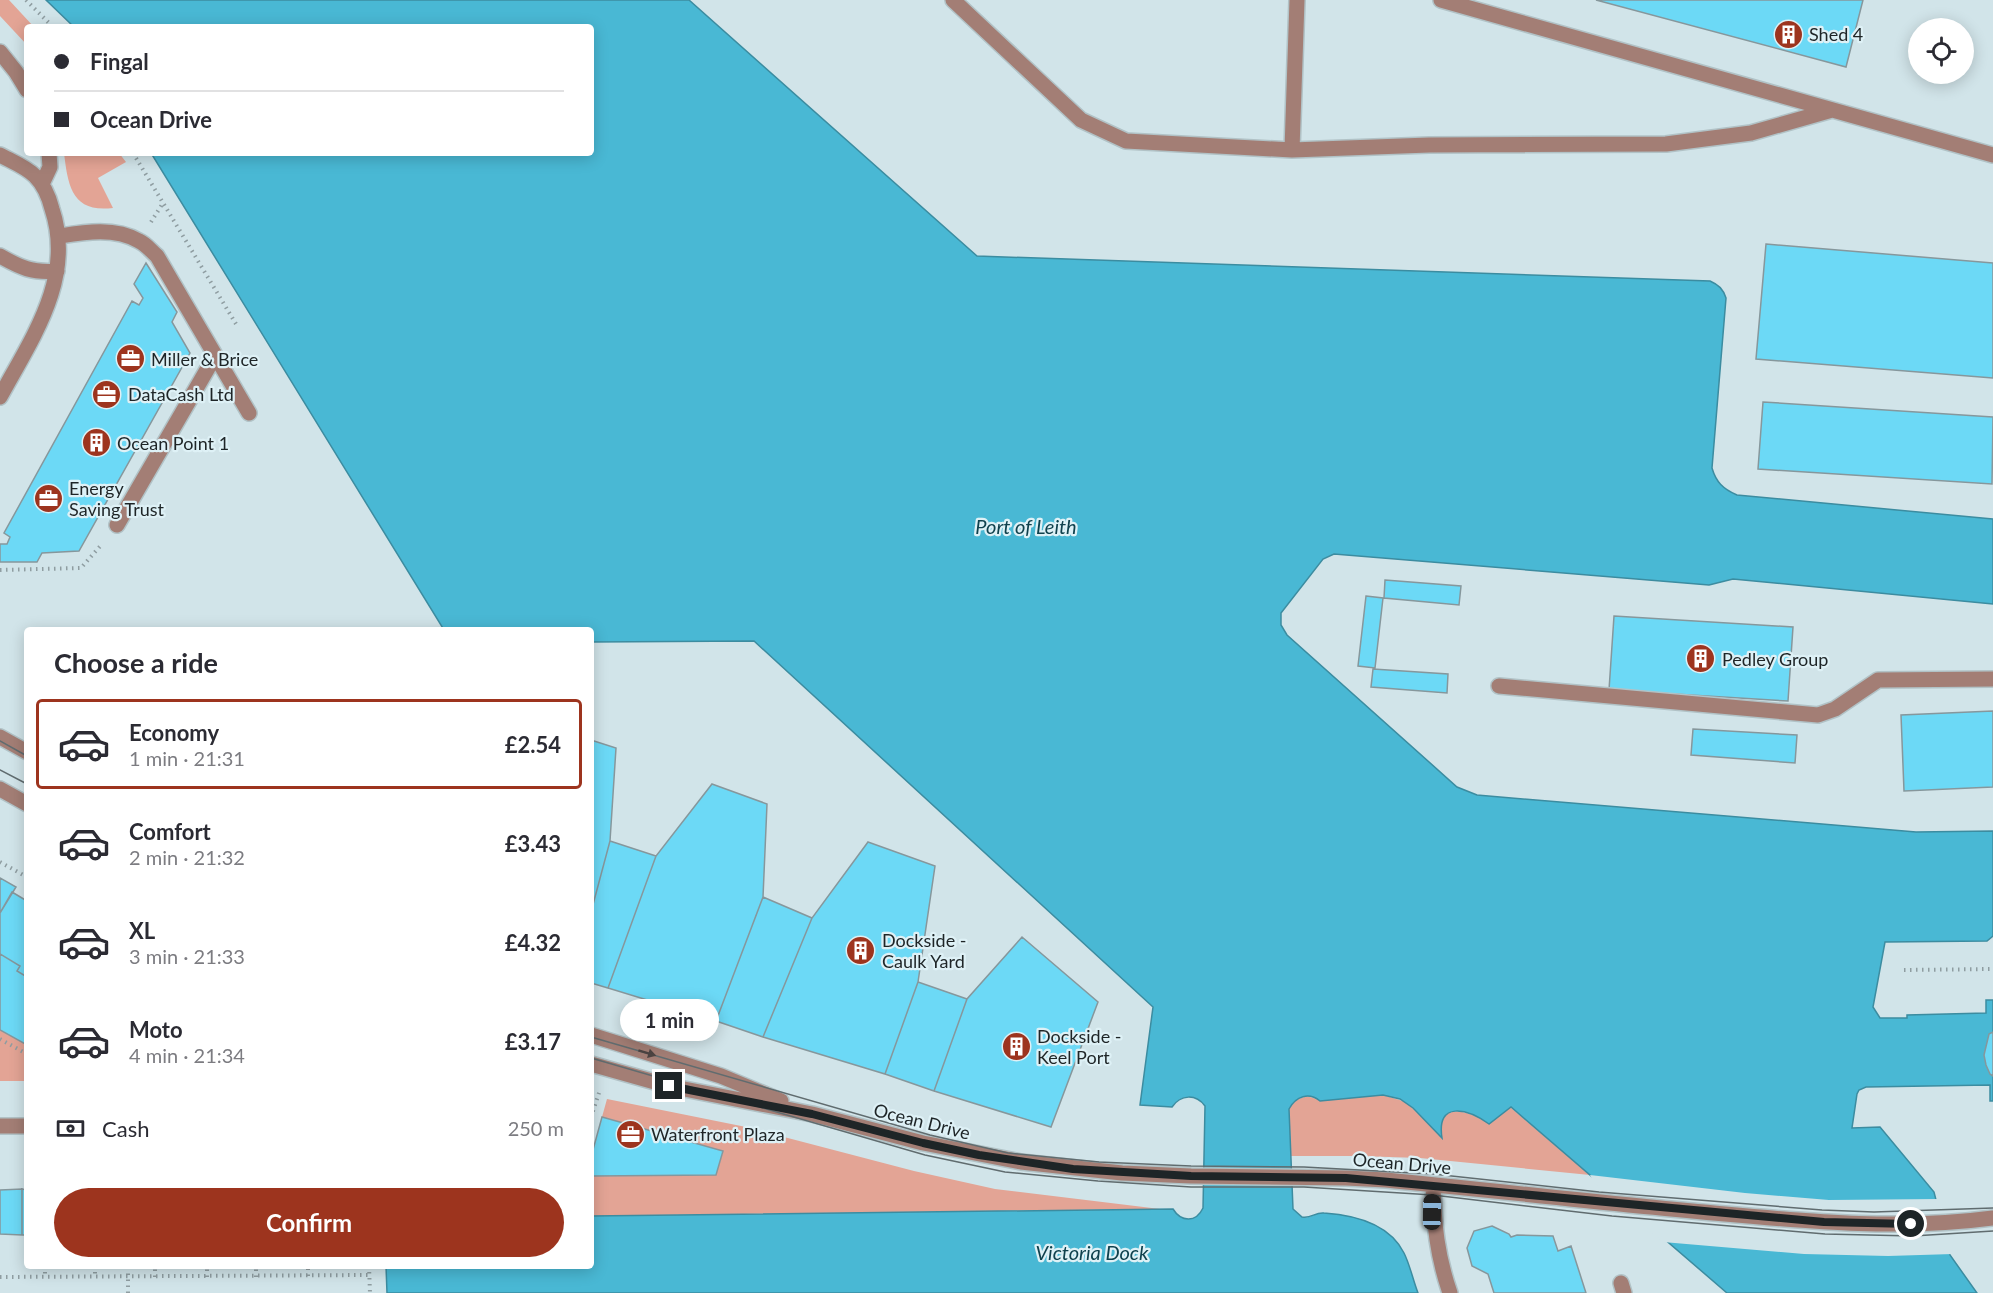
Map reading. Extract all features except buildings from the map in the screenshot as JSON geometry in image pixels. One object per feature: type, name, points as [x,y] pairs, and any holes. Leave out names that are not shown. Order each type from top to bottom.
[{"type":"street","points":[[953,0],[1081,120],[1126,141],[1292,150],[1429,145],[1666,144],[1751,133],[1832,110]]},
{"type":"street","points":[[1292,150],[1298,0]]},
{"type":"street","points":[[1442,0],[1993,155]]},
{"type":"street","points":[[0,52],[24,85]]},
{"type":"street","points":[[0,155],[28,171],[42,184],[51,204],[60,236],[57,271],[52,294],[41,322],[0,397]]},
{"type":"street","points":[[42,184],[50,167],[49,156]]},
{"type":"street","points":[[60,236],[102,232],[122,234],[140,241],[157,256],[249,413]]},
{"type":"street","points":[[0,256],[33,272],[57,271]]},
{"type":"street","points":[[117,525],[215,356]]},
{"type":"street","points":[[1498,686],[1818,715],[1835,709],[1878,680],[1993,679]]},
{"type":"street","points":[[0,737],[24,750]]},
{"type":"street","points":[[0,789],[24,802]]},
{"type":"street","name":"Ocean Drive","points":[[594,1036],[721,1076],[812,1114]]},
{"type":"street","name":"Ocean Drive","points":[[594,1065],[669,1086],[812,1114],[923,1143],[1000,1159],[1073,1169],[1191,1176],[1346,1178],[1824,1222],[1911,1224],[1987,1219]]},
{"type":"street","points":[[0,1126],[24,1126]]},
{"type":"street","points":[[1433,1185],[1432,1212],[1437,1250],[1450,1293]]},
{"type":"path","points":[[26,0],[50,24]]},
{"type":"path","points":[[134,156],[236,324]]},
{"type":"path","points":[[0,570],[81,568],[117,525]]},
{"type":"path","points":[[0,862],[24,875]]},
{"type":"path","points":[[1904,970],[1993,969]]},
{"type":"path","points":[[0,1039],[24,1052]]},
{"type":"path","points":[[594,1108],[601,1086]]},
{"type":"path","points":[[45,1269],[45,1277]]},
{"type":"path","points":[[95,1269],[95,1276]]},
{"type":"path","points":[[128,1269],[128,1293]]},
{"type":"path","points":[[155,1269],[155,1277]]},
{"type":"path","points":[[207,1269],[207,1277]]},
{"type":"path","points":[[256,1269],[256,1277]]},
{"type":"path","points":[[308,1269],[308,1276]]},
{"type":"path","points":[[369,1269],[370,1293]]},
{"type":"path","points":[[0,1277],[369,1275]]},
{"type":"shaded area","points":[[0,0],[9,0],[31,24],[24,24],[24,42],[0,16]]},
{"type":"shaded area","points":[[65,156],[121,156],[126,162],[98,178],[113,208],[89,206],[81,201],[70,186]]},
{"type":"shaded area","points":[[0,1030],[24,1043],[24,1081],[0,1081]]},
{"type":"shaded area","points":[[1383,1095],[1406,1102],[1442,1137],[1441,1125],[1449,1113],[1464,1112],[1489,1123],[1510,1107],[1590,1175],[1420,1158],[1291,1156],[1289,1108],[1296,1100],[1307,1096],[1317,1099]]},
{"type":"shaded area","points":[[607,1099],[746,1127],[914,1171],[995,1189],[1160,1209],[594,1216],[594,1176],[716,1175],[723,1152],[602,1117]]},
{"type":"water","name":"Port of Leith","points":[[46,0],[689,0],[977,256],[1710,281],[1716,284],[1726,298],[1712,468],[1721,484],[1737,495],[1993,519],[1993,604],[1733,579],[1709,585],[1334,554],[1323,559],[1281,613],[1281,625],[1287,635],[1457,787],[1477,795],[1916,832],[1993,831],[1993,936],[1987,941],[1885,942],[1873,1007],[1880,1018],[1907,1018],[1907,1015],[1986,1013],[1986,1000],[1993,1000],[1993,1101],[1990,1101],[1990,1085],[1866,1087],[1859,1090],[1857,1094],[1852,1128],[1880,1127],[1934,1192],[1950,1255],[1977,1293],[1727,1293],[1511,1107],[1489,1124],[1463,1112],[1449,1113],[1441,1126],[1442,1138],[1413,1108],[1400,1099],[1383,1095],[1320,1101],[1307,1096],[1295,1101],[1289,1109],[1293,1209],[1302,1217],[1321,1213],[1359,1219],[1370,1222],[1389,1234],[1404,1253],[1418,1293],[387,1293],[386,1269],[594,1269],[594,1216],[1173,1209],[1184,1218],[1193,1218],[1203,1208],[1205,1106],[1197,1099],[1188,1097],[1172,1107],[1140,1105],[1153,1007],[754,641],[594,642],[594,627],[442,627],[153,156],[594,156],[594,24],[71,24]]},
{"type":"pier","points":[[1590,1175],[1829,1200],[1939,1199],[1953,1254],[1888,1256],[1804,1254],[1663,1242],[1594,1183]]},
{"type":"tram line","points":[[0,741],[24,754]]},
{"type":"tram line","points":[[0,770],[24,782]]},
{"type":"tram line","points":[[594,1038],[930,1135],[1008,1153],[1099,1162],[1304,1167],[1433,1174],[1599,1192],[1822,1210],[1874,1212],[1993,1208]]},
{"type":"tram line","points":[[594,1059],[925,1155],[1005,1172],[1191,1187],[1304,1187],[1433,1195],[1612,1216],[1825,1234],[1913,1236],[1993,1231]]},
{"type":"place","name":"Shed 4","points":[[1788,34]]},
{"type":"place","name":"Miller & Brice","points":[[130,359]]},
{"type":"place","name":"DataCash Ltd","points":[[107,394]]},
{"type":"place","name":"Ocean Point 1","points":[[96,443]]},
{"type":"place","name":"Energy Saving Trust","points":[[48,498]]},
{"type":"place","name":"Pedley Group","points":[[1701,659]]},
{"type":"place","name":"Dockside - Caulk Yard","points":[[861,950]]},
{"type":"place","name":"Dockside - Keel Port","points":[[1016,1046]]},
{"type":"place","name":"Waterfront Plaza","points":[[630,1134]]},
{"type":"route","points":[[669,1086],[812,1114],[979,1155],[1073,1169],[1191,1176],[1386,1180],[1679,1210],[1824,1222],[1911,1224]]},
{"type":"water label","name":"Victoria Dock","points":[[1092,1252]]}]
